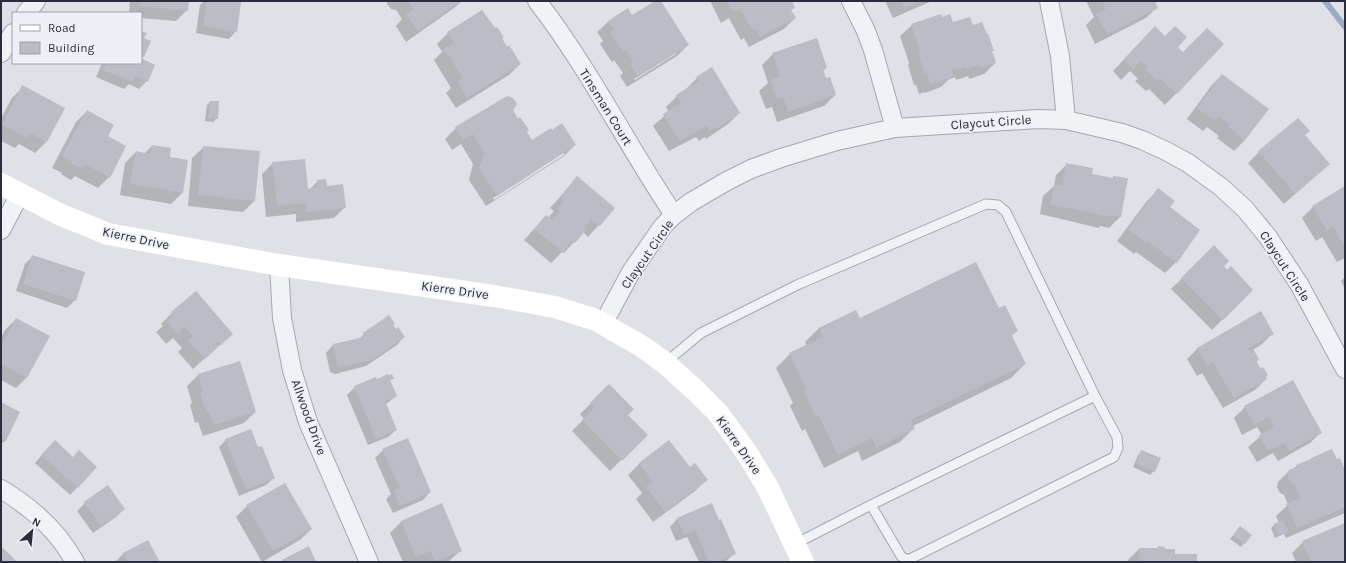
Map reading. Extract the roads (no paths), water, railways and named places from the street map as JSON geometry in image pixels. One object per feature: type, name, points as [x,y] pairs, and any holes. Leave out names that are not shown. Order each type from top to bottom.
[{"type":"street","points":[[27,12],[36,1]]},
{"type":"street","name":"Tinsman Court","points":[[537,1],[556,26],[650,179],[674,215]]},
{"type":"street","points":[[851,1],[866,31],[873,50],[896,128]]},
{"type":"street","points":[[1050,1],[1060,56],[1066,120]]},
{"type":"street","points":[[1,53],[12,34]]},
{"type":"street","name":"Claycut Circle","points":[[603,324],[631,272],[663,226],[691,202],[727,181],[781,158],[837,141],[896,128],[1038,119],[1066,120],[1122,133],[1148,143],[1188,163],[1221,187],[1245,209],[1268,237],[1299,284],[1345,369]]},
{"type":"street","points":[[1,230],[10,189]]},
{"type":"street","name":"Kierre Drive","points":[[10,189],[59,214],[108,234],[279,265],[555,307],[578,313],[603,324],[643,347],[665,363],[696,390],[718,413],[735,436],[768,488],[799,553]]},
{"type":"street","name":"Allwood Drive","points":[[279,265],[282,318],[292,370],[308,422],[369,562]]},
{"type":"street","points":[[1,489],[29,508],[55,533],[75,562]]},
{"type":"lane","points":[[665,363],[701,333],[797,285],[986,204],[998,205],[1006,212],[1095,396],[1117,437],[1118,448],[1114,456],[910,559],[905,559],[901,556],[871,505]]},
{"type":"lane","points":[[799,553],[871,505],[1095,396]]},
{"type":"waterway","points":[[1325,1],[1345,27]]}]
